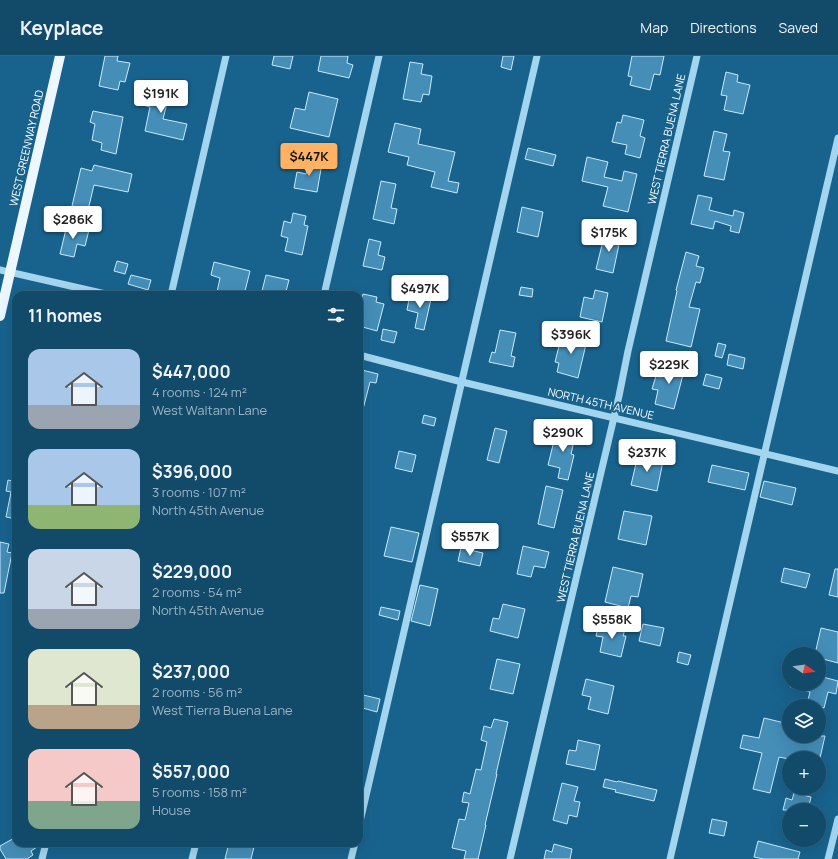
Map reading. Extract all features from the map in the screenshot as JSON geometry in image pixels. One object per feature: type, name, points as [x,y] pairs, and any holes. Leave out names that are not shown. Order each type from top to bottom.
[{"type":"main road","name":"WEST GREENWAY ROAD","points":[[0,316],[5,271],[60,56]]},
{"type":"street","points":[[172,291],[226,56]]},
{"type":"street","points":[[325,291],[379,56]]},
{"type":"street","points":[[363,809],[537,56]]},
{"type":"street","name":"WEST TIERRA BUENA LANE","points":[[510,859],[697,56]]},
{"type":"street","points":[[670,859],[838,138]]},
{"type":"street","points":[[5,271],[92,291]]},
{"type":"street","name":"NORTH 45TH AVENUE","points":[[363,356],[462,382],[764,452],[838,471]]},
{"type":"street","points":[[828,859],[838,818]]},
{"type":"street","points":[[42,859],[45,847]]},
{"type":"street","points":[[192,859],[195,847]]},
{"type":"street","points":[[351,859],[354,847]]},
{"type":"building","points":[[105,56],[118,56],[117,61],[130,63],[125,82],[120,81],[118,90],[99,86]]},
{"type":"building","points":[[274,56],[293,56],[290,69],[272,65]]},
{"type":"building","points":[[321,56],[348,56],[347,63],[353,65],[349,78],[318,71]]},
{"type":"building","points":[[503,56],[514,56],[511,70],[501,67]]},
{"type":"building","points":[[632,56],[664,56],[660,75],[654,74],[650,90],[630,85],[632,77],[628,76]]},
{"type":"building","points":[[410,62],[423,64],[421,74],[432,76],[429,95],[423,94],[421,102],[403,99]]},
{"type":"building","points":[[726,72],[738,75],[737,82],[750,85],[743,114],[724,110],[727,96],[721,95]]},
{"type":"building","points":[[152,83],[171,87],[163,119],[187,124],[183,140],[145,131],[150,107],[139,104],[141,96],[148,98]]},
{"type":"building","points":[[309,92],[338,99],[329,137],[290,128],[295,108],[305,110]]},
{"type":"building","points":[[93,111],[123,117],[116,154],[101,150],[102,143],[92,140],[95,124],[90,122]]},
{"type":"building","points":[[623,115],[644,120],[640,136],[645,138],[640,158],[625,154],[627,145],[612,142],[617,122],[621,123]]},
{"type":"building","points":[[395,123],[421,129],[418,144],[455,152],[448,181],[459,183],[457,193],[431,187],[435,172],[407,165],[409,157],[388,152]]},
{"type":"building","points":[[714,131],[727,134],[723,151],[730,152],[724,180],[704,176]]},
{"type":"building","points":[[528,148],[556,155],[553,166],[525,159]]},
{"type":"building","points":[[587,157],[608,162],[604,177],[622,181],[624,171],[637,174],[628,212],[603,206],[608,187],[582,181]]},
{"type":"building","points":[[309,160],[322,163],[317,192],[294,188],[297,172],[306,174]]},
{"type":"building","points":[[94,165],[132,174],[128,192],[94,185],[88,210],[72,206],[81,168],[92,171]]},
{"type":"building","points":[[381,181],[396,184],[391,208],[397,209],[394,224],[373,219]]},
{"type":"building","points":[[698,195],[712,198],[709,210],[733,216],[734,210],[744,213],[739,233],[730,231],[731,226],[715,221],[713,229],[691,224]]},
{"type":"building","points":[[522,207],[543,212],[538,237],[517,232]]},
{"type":"building","points":[[293,213],[306,216],[304,225],[308,226],[302,255],[285,251],[288,238],[281,236],[284,221],[291,223]]},
{"type":"building","points":[[67,225],[89,230],[85,246],[77,244],[74,257],[60,254]]},
{"type":"building","points":[[608,232],[621,235],[613,273],[596,269],[603,241],[606,242]]},
{"type":"building","points":[[369,239],[381,242],[378,255],[385,257],[382,270],[363,266]]},
{"type":"building","points":[[686,252],[699,256],[696,266],[704,268],[700,283],[696,282],[689,307],[700,309],[691,347],[666,341],[676,290]]},
{"type":"building","points":[[117,261],[128,264],[125,274],[114,271]]},
{"type":"building","points":[[214,262],[250,271],[245,291],[217,291],[220,278],[211,275]]},
{"type":"building","points":[[131,275],[151,280],[148,290],[128,284]]},
{"type":"building","points":[[266,275],[289,280],[286,291],[262,291]]},
{"type":"building","points":[[521,287],[533,289],[532,297],[519,295]]},
{"type":"building","points":[[595,290],[608,293],[602,322],[580,317],[584,297],[593,299]]},
{"type":"building","points":[[363,294],[377,297],[376,302],[384,304],[377,331],[363,327]]},
{"type":"building","points":[[410,294],[431,299],[424,330],[415,328],[418,313],[407,310]]},
{"type":"building","points":[[383,329],[397,332],[394,343],[381,340]]},
{"type":"building","points":[[500,330],[516,333],[511,356],[515,357],[513,367],[489,362],[492,352],[495,353]]},
{"type":"building","points":[[562,334],[587,340],[578,378],[557,372],[559,363],[555,362]]},
{"type":"building","points":[[718,343],[726,345],[722,358],[715,356]]},
{"type":"building","points":[[729,354],[745,358],[743,369],[727,365]]},
{"type":"building","points":[[665,362],[685,367],[674,409],[655,404],[658,390],[652,389],[656,376],[661,377]]},
{"type":"building","points":[[363,370],[378,374],[376,383],[370,382],[363,409]]},
{"type":"building","points":[[706,374],[722,378],[719,389],[703,385]]},
{"type":"building","points":[[424,415],[436,418],[434,426],[422,423]]},
{"type":"building","points":[[495,428],[507,431],[499,463],[487,460]]},
{"type":"building","points":[[557,429],[576,433],[571,454],[574,455],[568,480],[558,478],[560,468],[548,465]]},
{"type":"building","points":[[399,451],[416,455],[412,472],[395,468]]},
{"type":"building","points":[[638,455],[663,461],[657,491],[631,485]]},
{"type":"building","points":[[712,465],[749,473],[745,490],[708,482]]},
{"type":"building","points":[[8,480],[12,481],[12,518],[6,517],[11,492],[6,491]]},
{"type":"building","points":[[764,481],[796,488],[792,505],[760,497]]},
{"type":"building","points":[[546,486],[563,490],[554,528],[538,524]]},
{"type":"building","points":[[624,511],[652,516],[646,545],[618,539]]},
{"type":"building","points":[[391,527],[419,533],[412,562],[384,556]]},
{"type":"building","points":[[0,542],[9,544],[7,552],[12,553],[4,593],[0,593]]},
{"type":"building","points":[[523,546],[549,552],[545,568],[534,566],[531,577],[517,574]]},
{"type":"building","points":[[461,548],[483,553],[480,566],[458,561]]},
{"type":"building","points":[[613,567],[643,574],[638,597],[631,596],[628,608],[605,602]]},
{"type":"building","points":[[784,568],[810,574],[806,588],[781,582]]},
{"type":"building","points":[[835,569],[838,569],[838,597],[829,595]]},
{"type":"building","points":[[420,585],[438,589],[430,626],[411,621]]},
{"type":"building","points":[[503,604],[525,609],[518,638],[490,631],[493,618],[499,619]]},
{"type":"building","points":[[381,607],[400,611],[398,620],[379,615]]},
{"type":"building","points":[[599,623],[625,629],[623,636],[626,636],[621,657],[600,652],[603,637],[596,636]]},
{"type":"building","points":[[643,624],[664,628],[660,646],[639,641]]},
{"type":"building","points":[[821,628],[838,632],[838,663],[826,660],[826,647],[817,647]]},
{"type":"building","points":[[679,652],[691,655],[688,665],[677,662]]},
{"type":"building","points":[[497,659],[520,664],[513,694],[490,689]]},
{"type":"building","points":[[826,678],[838,681],[836,694],[828,692],[826,700],[808,699],[810,692],[806,691],[826,691]]},
{"type":"building","points":[[586,679],[614,686],[608,714],[588,709],[591,697],[582,695]]},
{"type":"building","points":[[363,695],[380,699],[377,712],[363,708]]},
{"type":"building","points":[[764,718],[782,722],[782,743],[823,743],[822,751],[782,751],[782,758],[779,757],[770,793],[753,789],[762,753],[740,748],[743,735],[759,738]]},
{"type":"building","points":[[494,719],[508,722],[497,774],[478,859],[464,859],[466,851],[452,848],[459,819],[465,820],[469,803],[462,802],[464,792],[470,794],[476,769],[481,770],[487,742],[481,740],[484,726],[491,728]]},
{"type":"building","points":[[578,740],[600,745],[595,770],[566,764],[569,750],[576,751]]},
{"type":"building","points":[[605,779],[657,790],[654,801],[615,792],[616,790],[603,787]]},
{"type":"building","points":[[562,783],[578,787],[574,801],[580,802],[577,817],[569,815],[567,824],[553,820]]},
{"type":"building","points":[[793,795],[811,797],[810,803],[785,803],[786,798],[792,800]]},
{"type":"building","points":[[712,819],[727,822],[724,836],[709,833]]},
{"type":"building","points":[[12,839],[12,847],[37,847],[31,851],[33,855],[27,859],[6,859],[0,849],[0,846]]},
{"type":"building","points":[[758,841],[800,852],[798,859],[764,859],[754,857]]},
{"type":"building","points":[[554,844],[572,849],[570,859],[544,859],[546,850],[552,852]]},
{"type":"building","points":[[228,847],[254,847],[251,859],[225,859]]}]
